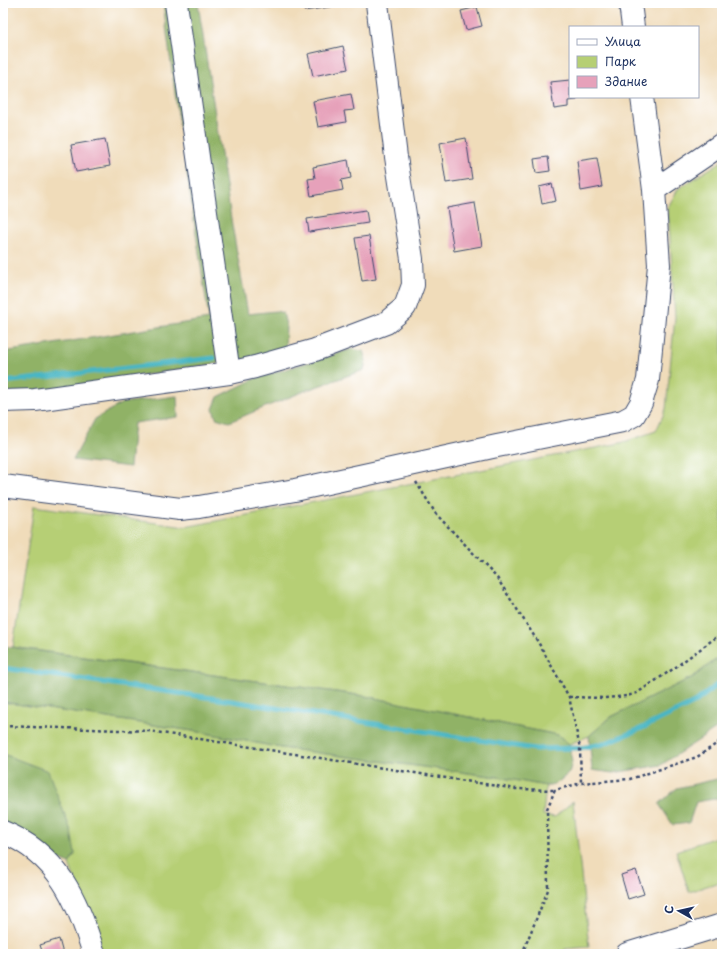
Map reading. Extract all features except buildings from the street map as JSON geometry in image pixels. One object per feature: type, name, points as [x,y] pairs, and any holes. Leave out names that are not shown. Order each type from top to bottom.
[{"type":"street","points":[[176,3],[229,373]]},
{"type":"street","points":[[3,401],[35,400],[229,373],[315,350],[386,323],[405,307],[412,285],[412,259],[396,157],[377,3]]},
{"type":"street","points":[[630,3],[633,26]]},
{"type":"street","points":[[3,486],[180,509],[199,508],[295,490],[623,421],[634,415],[641,403],[648,380],[659,265],[654,190],[642,98]]},
{"type":"street","points":[[654,190],[722,144]]},
{"type":"street","points":[[3,832],[32,847],[62,878],[77,905],[94,954]]},
{"type":"street","points":[[627,954],[722,924]]},
{"type":"path","points":[[406,466],[436,514],[497,578],[538,642],[569,697],[580,748],[581,782]]},
{"type":"path","points":[[569,697],[627,696],[637,692],[673,669],[722,633]]},
{"type":"path","points":[[3,726],[150,731],[516,789],[555,790],[581,782],[630,779],[697,757],[722,740]]},
{"type":"path","points":[[522,954],[548,890],[547,809],[555,790]]},
{"type":"green space","points":[[163,3],[198,3],[232,225],[248,314],[276,311],[283,313],[286,325],[285,353],[3,397],[3,352],[209,319],[177,109]]},
{"type":"green space","points":[[722,161],[722,655],[693,677],[611,717],[589,736],[569,744],[558,735],[365,696],[13,647],[34,506],[185,527],[621,443],[656,431],[666,409],[675,317],[668,207],[678,189]]},
{"type":"green space","points":[[352,349],[363,351],[366,360],[364,370],[307,390],[229,422],[216,418],[213,409],[218,397],[254,379]]},
{"type":"green space","points":[[177,396],[178,417],[134,423],[130,467],[73,460],[95,419],[122,403]]},
{"type":"green space","points":[[3,646],[365,696],[558,735],[569,744],[572,762],[569,773],[557,783],[546,786],[498,777],[282,748],[206,733],[3,702]]},
{"type":"green space","points":[[722,655],[722,725],[661,765],[613,773],[592,770],[589,736],[611,717],[693,677]]},
{"type":"green space","points":[[3,702],[206,733],[282,748],[498,777],[546,786],[543,815],[555,817],[573,801],[589,947],[565,949],[565,954],[102,954],[92,921],[69,864],[75,854],[18,760],[3,754]]},
{"type":"green space","points":[[3,754],[48,771],[71,831],[75,854],[69,864],[57,858],[3,822]]},
{"type":"green space","points":[[722,778],[722,800],[714,799],[696,802],[689,823],[673,825],[659,804],[677,788]]},
{"type":"green space","points":[[722,835],[722,881],[689,892],[676,851]]},
{"type":"waterway","points":[[3,382],[214,358]]},
{"type":"waterway","points":[[3,668],[226,700],[535,749],[580,748],[603,744],[640,729],[694,703],[722,681]]}]
